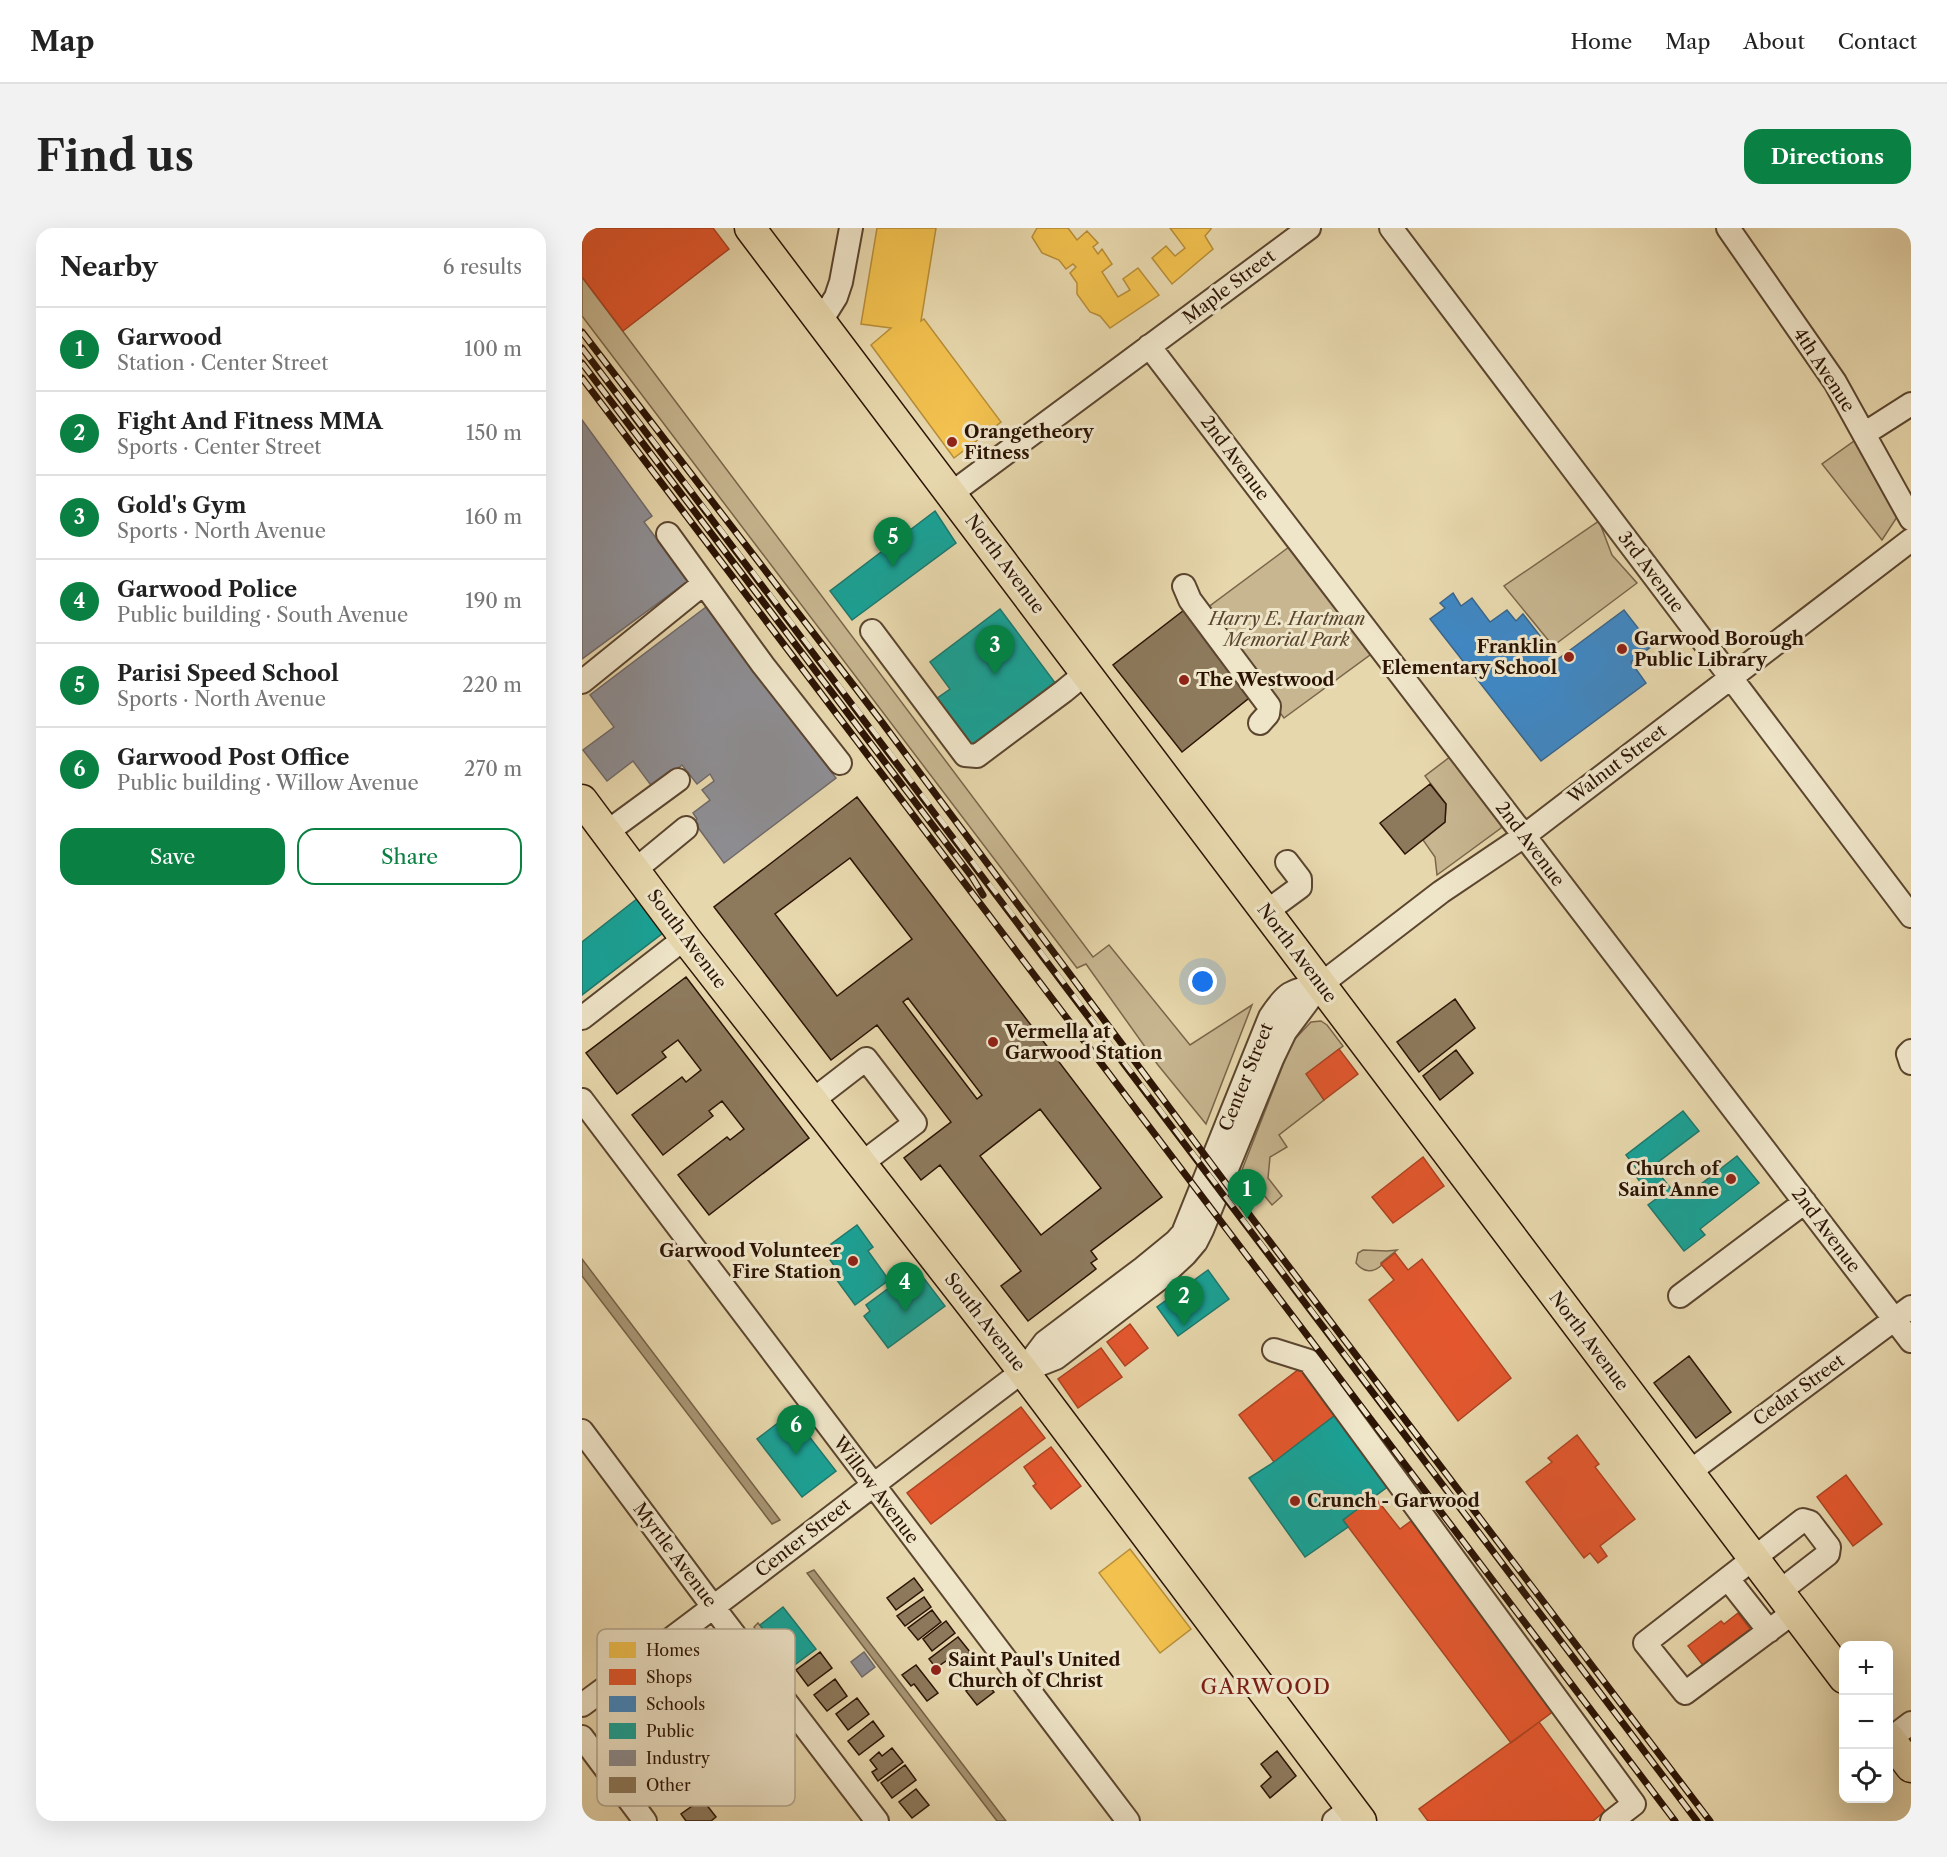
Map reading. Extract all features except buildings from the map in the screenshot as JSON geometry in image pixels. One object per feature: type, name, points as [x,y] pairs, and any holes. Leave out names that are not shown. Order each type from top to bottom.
[{"type":"main road","name":"North Avenue","points":[[750,228],[1087,672],[1320,986],[1688,1473],[1762,1552],[1839,1670]]},
{"type":"main road","name":"South Avenue","points":[[582,800],[685,938],[1023,1371],[1349,1817]]},
{"type":"main road","points":[[1896,1733],[1911,1767]]},
{"type":"street","points":[[821,321],[836,297],[842,282],[851,228]]},
{"type":"street","name":"Maple Street","points":[[952,493],[1309,228]]},
{"type":"street","name":"3rd Avenue","points":[[1391,228],[1911,916]]},
{"type":"street","name":"4th Avenue","points":[[1728,228],[1835,382],[1911,519]]},
{"type":"street","name":"2nd Avenue","points":[[1149,346],[1804,1202],[1903,1314],[1911,1341]]},
{"type":"street","points":[[1864,434],[1911,404]]},
{"type":"street","points":[[668,534],[782,690],[840,763]]},
{"type":"street","name":"Walnut Street","points":[[1320,986],[1441,892],[1524,836],[1911,540]]},
{"type":"street","points":[[582,682],[703,584]]},
{"type":"street","points":[[1185,586],[1190,600],[1269,706],[1268,714],[1260,723]]},
{"type":"street","points":[[872,631],[965,755],[977,756],[1087,672]]},
{"type":"street","points":[[606,832],[678,780]]},
{"type":"street","points":[[635,870],[686,828]]},
{"type":"street","points":[[1266,912],[1300,887],[1300,879],[1287,862]]},
{"type":"street","points":[[582,1018],[685,938]]},
{"type":"street","name":"Center Street","points":[[685,1629],[1023,1371],[1046,1342],[1176,1241],[1183,1233],[1270,1017],[1291,991],[1320,986]]},
{"type":"street","points":[[1911,1051],[1908,1054],[1911,1063]]},
{"type":"street","points":[[813,1100],[866,1059],[915,1123],[861,1164]]},
{"type":"street","name":"Willow Avenue","points":[[582,1100],[1128,1821]]},
{"type":"street","points":[[1680,1296],[1804,1202]]},
{"type":"street","name":"Cedar Street","points":[[1688,1473],[1903,1314]]},
{"type":"street","points":[[1274,1350],[1309,1361],[1634,1804],[1612,1821]]},
{"type":"street","name":"Myrtle Avenue","points":[[582,1431],[730,1629]]},
{"type":"street","points":[[1803,1520],[1810,1522],[1828,1547],[1828,1554],[1790,1594],[1768,1631],[1685,1693],[1645,1643],[1762,1552],[1803,1520]]},
{"type":"street","points":[[1728,1579],[1768,1631]]},
{"type":"street","name":"Center Street","points":[[582,1705],[597,1694]]},
{"type":"street","name":"Myrtle Avenue","points":[[795,1714],[877,1821]]},
{"type":"street","points":[[582,1737],[597,1757]]},
{"type":"street","points":[[634,1806],[645,1821]]},
{"type":"green space","points":[[582,277],[1093,957],[1109,945],[1190,1045],[1252,1005],[1206,1124],[1158,1065],[1086,964],[1077,968],[582,316]]},
{"type":"green space","points":[[1864,434],[1901,511],[1882,540],[1822,464]]},
{"type":"green space","points":[[1599,521],[1612,555],[1637,583],[1553,646],[1504,586]]},
{"type":"green space","name":"Harry E. Hartman Memorial Park","points":[[1293,544],[1374,652],[1284,718],[1203,611]]},
{"type":"green space","points":[[1455,753],[1503,819],[1501,828],[1437,875],[1435,857],[1423,840],[1445,822],[1446,804],[1425,776]]},
{"type":"green space","points":[[1321,1021],[1327,1025],[1343,1046],[1307,1074],[1324,1100],[1279,1135],[1287,1147],[1270,1157],[1268,1178],[1282,1196],[1272,1205],[1263,1194],[1258,1198],[1240,1175],[1292,1042],[1311,1022]]},
{"type":"green space","points":[[1363,1250],[1397,1250],[1381,1263],[1379,1268],[1369,1271],[1362,1269],[1356,1263],[1358,1253]]},
{"type":"green space","points":[[758,1623],[763,1629],[756,1629],[754,1627]]},
{"type":"shaded area","points":[[582,1259],[780,1520],[772,1524],[582,1276]]},
{"type":"shaded area","points":[[814,1570],[1006,1821],[997,1821],[807,1573]]},
{"type":"railway","points":[[582,332],[881,721],[1242,1205],[1710,1821]]},
{"type":"railway","points":[[582,348],[1697,1821]]},
{"type":"railway","points":[[582,363],[972,877],[983,895]]},
{"type":"railway","points":[[582,378],[1675,1821]]},
{"type":"place","name":"Orangetheory Fitness","points":[[952,442]]},
{"type":"place","name":"Parisi Speed School","points":[[893,567]]},
{"type":"place","name":"Garwood Borough Public Library","points":[[1622,649]]},
{"type":"place","name":"Franklin Elementary School","points":[[1569,657]]},
{"type":"place","name":"Gold's Gym","points":[[995,675]]},
{"type":"place","name":"The Westwood","points":[[1184,680]]},
{"type":"place","name":"Vermella at Garwood Station","points":[[993,1042]]},
{"type":"place","name":"Church of Saint Anne","points":[[1731,1179]]},
{"type":"place","name":"Garwood","points":[[1247,1219]]},
{"type":"place","name":"Garwood Volunteer Fire Station","points":[[853,1261]]},
{"type":"place","name":"Garwood Police","points":[[905,1312]]},
{"type":"place","name":"Fight And Fitness MMA","points":[[1184,1326]]},
{"type":"place","name":"Garwood Post Office","points":[[796,1455]]},
{"type":"place","name":"Crunch - Garwood","points":[[1295,1501]]},
{"type":"place","name":"Saint Paul's United Church of Christ","points":[[936,1670]]},
{"type":"district","name":"GARWOOD","points":[[1266,1686]]}]
